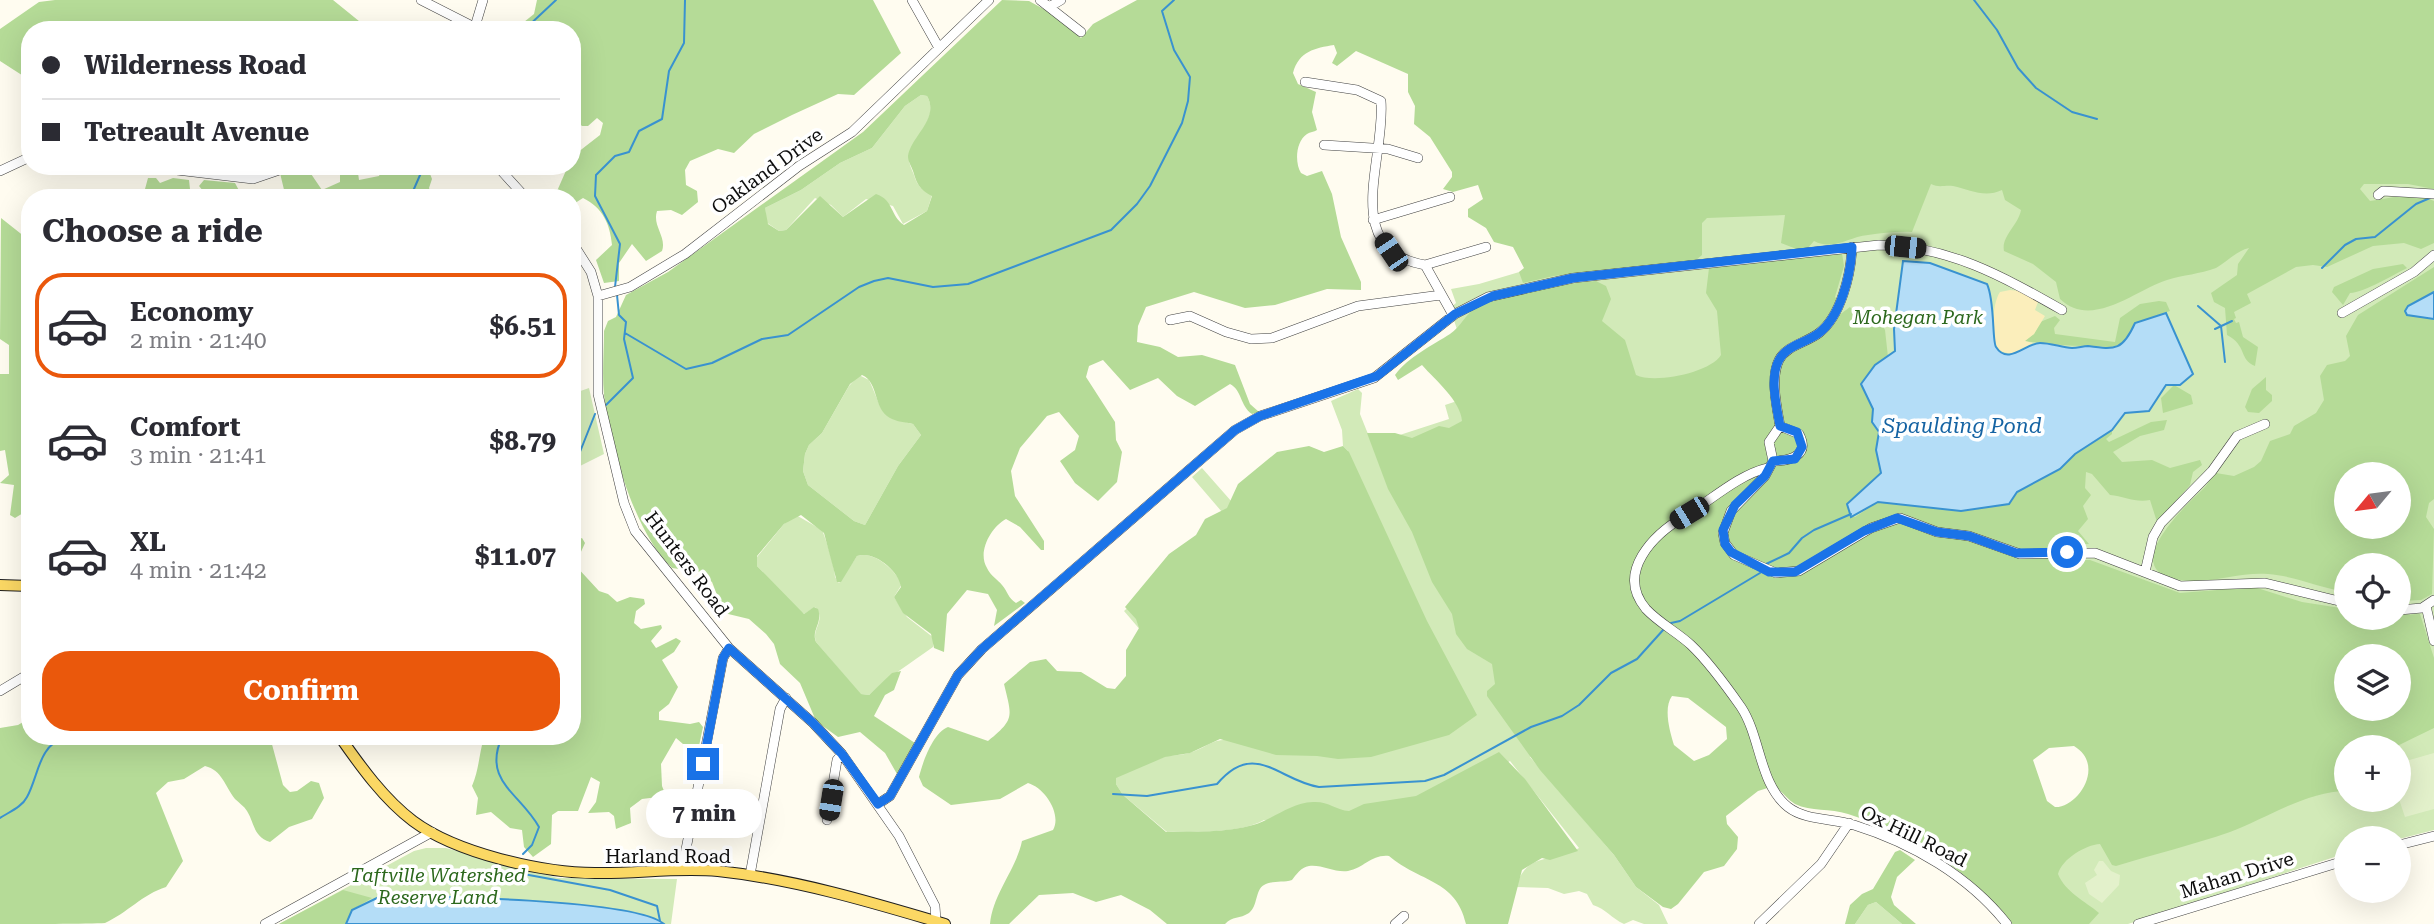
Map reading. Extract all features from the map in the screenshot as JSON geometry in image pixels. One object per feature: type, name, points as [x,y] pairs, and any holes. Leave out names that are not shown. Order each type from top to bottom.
[{"type":"main road","points":[[0,585],[21,586]]},
{"type":"main road","name":"Harland Road","points":[[346,745],[394,805],[432,832],[499,856],[565,872],[682,870],[750,875],[829,892],[941,923]]},
{"type":"street","points":[[421,0],[459,21]]},
{"type":"street","points":[[476,21],[483,0]]},
{"type":"street","points":[[912,0],[939,48]]},
{"type":"street","name":"Oakland Drive","points":[[598,296],[616,291],[685,254],[799,166],[852,132],[988,0]]},
{"type":"street","points":[[1040,0],[1082,32]]},
{"type":"street","points":[[1049,7],[1061,0]]},
{"type":"street","points":[[1305,82],[1357,90],[1381,101],[1379,149],[1371,204],[1373,220],[1391,252],[1404,261],[1425,265],[1486,247]]},
{"type":"street","points":[[1324,145],[1379,149],[1418,158]]},
{"type":"street","points":[[0,171],[21,161]]},
{"type":"street","points":[[219,175],[253,179],[265,175]]},
{"type":"street","points":[[505,175],[518,189]]},
{"type":"street","points":[[2378,195],[2383,191],[2434,194]]},
{"type":"street","points":[[1373,220],[1450,197]]},
{"type":"street","points":[[1852,247],[1849,272],[1831,318],[1820,333],[1788,350],[1778,362],[1775,377],[1780,426],[1769,442],[1770,465],[1765,476],[1731,512],[1723,533],[1731,552],[1769,572],[1795,572],[1871,528],[1900,518],[1937,532],[1969,536],[2016,553],[2090,553],[2184,586],[2240,581],[2265,583],[2334,600]]},
{"type":"street","points":[[878,804],[890,796],[958,675],[982,649],[1235,430],[1260,416],[1377,376],[1453,316],[1483,299],[1565,280],[1852,247],[1905,247],[1955,256],[1997,273],[2062,310]]},
{"type":"street","points":[[2342,313],[2411,275],[2434,255]]},
{"type":"street","name":"Hunters Road","points":[[581,256],[591,272],[598,296],[598,394],[624,503],[635,531],[729,648],[786,698],[842,754],[878,804],[920,874],[941,923]]},
{"type":"street","points":[[1425,265],[1453,316]]},
{"type":"street","points":[[1170,320],[1190,316],[1238,335],[1272,338],[1358,306],[1441,295]]},
{"type":"street","points":[[2145,572],[2153,537],[2161,523],[2212,471],[2239,435],[2265,424]]},
{"type":"street","name":"Ox Hill Road","points":[[1780,426],[1797,432],[1802,447],[1795,459],[1770,465],[1753,473],[1663,530],[1640,559],[1635,574],[1636,590],[1649,611],[1698,652],[1742,709],[1780,800],[1798,813],[1849,823],[1900,844],[1960,877],[1985,897],[2007,924]]},
{"type":"street","points":[[2411,607],[2430,603],[2434,641]]},
{"type":"street","points":[[682,870],[723,658],[729,648]]},
{"type":"street","points":[[0,691],[21,678]]},
{"type":"street","points":[[750,875],[780,709],[786,698]]},
{"type":"street","points":[[827,820],[837,760],[842,754]]},
{"type":"street","points":[[1759,924],[1826,858],[1849,823]]},
{"type":"street","points":[[265,924],[432,832]]},
{"type":"street","points":[[2411,842],[2434,836]]},
{"type":"street","name":"Mahan Drive","points":[[2138,924],[2334,864]]},
{"type":"street","points":[[1395,924],[1404,916]]},
{"type":"green space","points":[[333,0],[359,21],[21,21],[21,74],[0,61],[0,29],[39,2]]},
{"type":"green space","points":[[537,0],[873,0],[901,53],[854,95],[838,94],[792,115],[754,134],[734,153],[718,149],[690,161],[685,170],[686,185],[697,191],[698,202],[682,215],[671,210],[657,211],[656,222],[663,241],[662,251],[646,261],[632,244],[619,263],[619,281],[604,283],[596,260],[612,245],[604,217],[590,202],[581,199],[581,189],[558,189],[564,175],[581,175],[581,150],[600,135],[603,123],[597,118],[588,126],[581,125],[581,21],[525,21],[534,14]]},
{"type":"green space","points":[[1002,0],[1029,1],[1060,18],[1081,38],[1093,24],[1137,0],[2434,0],[2434,189],[2408,184],[2364,184],[2360,189],[2370,201],[2409,196],[2434,201],[2434,243],[2421,249],[2404,243],[2373,246],[2327,267],[2296,267],[2247,294],[2251,303],[2234,312],[2234,319],[2236,323],[2239,322],[2243,337],[2258,347],[2255,366],[2247,360],[2238,343],[2227,335],[2225,308],[2214,302],[2211,293],[2237,275],[2238,264],[2249,248],[2216,268],[2167,280],[2114,305],[2086,310],[2073,307],[2060,299],[2056,282],[2033,264],[2004,251],[2007,236],[2021,210],[2005,200],[2002,190],[1984,193],[1931,184],[1912,232],[1861,236],[1828,245],[1814,241],[1807,249],[1799,250],[1781,243],[1785,215],[1707,218],[1702,223],[1702,255],[1696,260],[1554,276],[1523,283],[1519,272],[1524,268],[1513,247],[1494,242],[1486,228],[1468,217],[1468,209],[1483,199],[1478,185],[1453,192],[1443,189],[1452,177],[1452,172],[1430,137],[1414,124],[1415,106],[1408,92],[1408,74],[1356,51],[1337,66],[1332,63],[1337,53],[1334,45],[1309,52],[1299,60],[1293,73],[1298,84],[1316,92],[1312,112],[1317,130],[1307,134],[1300,142],[1298,164],[1301,173],[1307,176],[1322,171],[1332,194],[1341,237],[1361,282],[1361,290],[1327,289],[1275,305],[1245,308],[1194,292],[1146,307],[1138,326],[1137,342],[1160,347],[1178,357],[1202,355],[1235,365],[1250,404],[1259,412],[1252,414],[1248,411],[1237,390],[1230,384],[1195,406],[1177,396],[1158,378],[1130,390],[1103,360],[1089,366],[1086,377],[1115,422],[1116,440],[1122,452],[1117,482],[1098,501],[1075,483],[1060,461],[1075,450],[1079,436],[1059,412],[1047,416],[1020,448],[1011,471],[1015,496],[1044,541],[1044,550],[1020,527],[1006,519],[995,528],[987,540],[984,555],[988,571],[1011,599],[1016,603],[1021,600],[1025,603],[994,626],[997,610],[988,594],[967,590],[947,614],[944,652],[934,648],[931,634],[903,613],[894,597],[901,587],[899,581],[885,563],[871,556],[857,556],[841,582],[837,582],[824,533],[801,515],[784,524],[757,556],[757,566],[804,614],[814,607],[818,609],[816,642],[861,694],[869,695],[892,673],[901,671],[894,690],[885,695],[874,716],[915,743],[897,774],[885,753],[860,732],[838,737],[816,721],[800,683],[780,664],[774,644],[766,634],[749,619],[724,613],[712,582],[700,572],[672,568],[659,553],[626,488],[612,438],[603,387],[604,331],[608,321],[616,317],[626,295],[668,272],[863,132]],"holes":[[[921,95],[927,96],[930,112],[908,156],[919,186],[932,196],[927,211],[904,225],[886,200],[876,194],[843,217],[820,196],[786,230],[779,231],[768,224],[765,208],[801,190],[840,163],[872,148],[905,106]],[[862,375],[871,383],[885,414],[895,420],[913,424],[921,435],[898,466],[865,525],[854,521],[808,485],[803,471],[809,445],[822,433],[850,384]]]},
{"type":"green space","name":"Mohegan Park","points":[[2434,0],[2434,666],[2411,659],[2411,644],[1691,650],[1530,757],[1614,855],[1636,887],[1659,905],[1668,924],[1644,924],[1633,920],[1624,924],[1593,905],[1587,894],[1579,891],[1564,894],[1548,888],[1516,887],[1521,876],[1533,863],[1579,848],[1510,761],[1421,817],[1264,820],[1230,830],[1167,832],[1123,795],[1116,784],[1116,777],[1167,756],[1189,753],[1213,742],[1230,740],[1124,611],[1228,519],[1192,477],[1202,468],[1239,510],[1348,451],[1343,446],[1342,430],[1331,401],[1358,389],[1362,393],[1360,414],[1372,444],[1449,419],[1445,405],[1478,394],[1450,308],[1456,303],[1451,289],[1479,284]]},
{"type":"green space","points":[[921,95],[927,96],[930,113],[910,151],[909,159],[918,185],[932,195],[927,211],[903,224],[893,206],[866,199],[843,217],[831,205],[815,198],[786,230],[779,231],[766,222],[765,208],[801,190],[840,163],[872,148],[905,106]]},
{"type":"green space","points":[[280,175],[312,175],[321,189],[284,189]]},
{"type":"green space","points":[[340,175],[358,175],[359,180],[379,175],[430,175],[432,179],[429,189],[324,189],[340,182]]},
{"type":"green space","points":[[148,178],[156,178],[160,183],[173,178],[189,180],[190,189],[145,189]]},
{"type":"green space","points":[[204,180],[235,183],[238,189],[202,189],[199,186]]},
{"type":"green space","points":[[1,218],[21,234],[21,514],[15,518],[10,515],[14,485],[0,483],[9,475],[5,450],[0,451],[0,374],[9,374],[9,345],[0,339]]},
{"type":"green space","points":[[1842,253],[1844,266],[1835,297],[1838,300],[1838,316],[1850,307],[1861,322],[1865,321],[1867,313],[1876,314],[1885,330],[1888,357],[1875,365],[1861,384],[1873,409],[1872,422],[1879,432],[1876,450],[1881,473],[1847,504],[1850,516],[1855,517],[1878,502],[1971,510],[2005,505],[2012,501],[2017,492],[2060,469],[2075,454],[2112,430],[2112,434],[2106,439],[2109,442],[2151,422],[2167,420],[2164,430],[2140,436],[2113,452],[2122,462],[2152,460],[2170,468],[2200,460],[2202,465],[2193,472],[2190,485],[2157,522],[2150,500],[2139,501],[2110,495],[2092,474],[2086,472],[2085,488],[2091,495],[2083,506],[2088,519],[2078,531],[2089,544],[2053,546],[2051,551],[2054,560],[2090,560],[2180,593],[2254,587],[2302,602],[2334,607],[2334,630],[2411,630],[2411,614],[2420,614],[2434,658],[2434,728],[2411,739],[2411,735],[2334,735],[2334,792],[2302,800],[2230,832],[2116,866],[2112,865],[2100,844],[2081,850],[2064,863],[2058,874],[2070,891],[2099,913],[2089,924],[2012,924],[1978,887],[1959,871],[1917,844],[1848,814],[1795,804],[1774,786],[1758,791],[1726,816],[1727,824],[1738,837],[1737,849],[1724,866],[1704,872],[1678,904],[1671,909],[1663,907],[1636,887],[1614,855],[1540,770],[1487,696],[1487,691],[1495,684],[1492,664],[1467,649],[1456,634],[1452,614],[1432,582],[1412,532],[1388,489],[1367,433],[1395,433],[1412,438],[1439,426],[1449,428],[1462,421],[1452,398],[1422,365],[1398,380],[1395,375],[1414,357],[1454,331],[1477,307],[1500,297],[1581,282],[1596,281],[1606,286],[1611,299],[1602,321],[1625,340],[1636,375],[1655,378],[1694,372],[1706,367],[1721,355],[1717,311],[1706,293],[1709,268]],"holes":[[[1672,696],[1688,698],[1726,727],[1727,739],[1709,755],[1694,761],[1674,745],[1668,720],[1668,707]],[[2074,746],[2083,754],[2088,764],[2085,784],[2072,801],[2055,807],[2047,801],[2033,760],[2049,748]]]},
{"type":"green space","points":[[2403,264],[2407,268],[2350,293],[2343,305],[2332,292],[2334,287],[2373,269]]},
{"type":"green space","points":[[2434,267],[2434,292],[2408,306],[2407,315],[2434,319],[2434,499],[2429,503],[2426,517],[2434,529],[2432,594],[2421,600],[2411,600],[2411,553],[2334,553],[2334,589],[2268,574],[2199,581],[2173,579],[2158,571],[2153,560],[2164,532],[2216,473],[2234,476],[2254,467],[2261,461],[2270,441],[2290,434],[2294,426],[2316,413],[2324,400],[2320,376],[2327,365],[2345,361],[2350,356],[2346,336],[2358,315]]},
{"type":"green space","points":[[2166,302],[2170,311],[2135,323],[2126,340],[2116,346],[2070,346],[2024,341],[2034,334],[2040,322],[2055,316],[2060,320],[2054,328],[2055,334],[2115,342],[2120,318],[2140,304]]},
{"type":"green space","points":[[859,375],[869,380],[880,406],[887,415],[913,424],[921,435],[898,466],[865,525],[854,521],[808,485],[803,471],[809,445],[822,433],[849,386]]},
{"type":"green space","points":[[2266,377],[2266,390],[2272,395],[2272,401],[2259,413],[2248,412],[2245,407],[2252,389]]},
{"type":"green space","points":[[2174,385],[2191,395],[2193,404],[2163,413],[2161,398]]},
{"type":"green space","points":[[589,388],[604,454],[581,466],[581,391]]},
{"type":"green space","points":[[1309,446],[1324,452],[1343,446],[1349,452],[1427,621],[1477,715],[1449,735],[1371,757],[1338,759],[1276,755],[1220,739],[1190,753],[1165,757],[1116,778],[1116,784],[1123,795],[1166,832],[1243,828],[1305,803],[1323,803],[1349,811],[1364,804],[1416,796],[1499,752],[1525,779],[1578,851],[1550,860],[1542,858],[1522,870],[1508,924],[1466,924],[1461,909],[1445,890],[1389,856],[1383,856],[1348,871],[1309,866],[1292,880],[1267,883],[1259,890],[1249,913],[1225,924],[1167,924],[1150,910],[1121,895],[1096,902],[1073,893],[1039,895],[1009,924],[990,924],[995,902],[1022,841],[1053,830],[1054,809],[1040,790],[1028,783],[1000,799],[951,805],[923,786],[919,777],[933,741],[948,727],[988,741],[1009,717],[1004,684],[1030,662],[1046,659],[1057,671],[1081,672],[1107,688],[1115,689],[1126,676],[1126,650],[1139,628],[1136,619],[1125,607],[1169,554],[1196,535],[1205,519],[1227,508],[1238,484],[1277,452]]},
{"type":"green space","points":[[796,515],[822,530],[839,583],[857,556],[870,556],[889,567],[902,584],[894,597],[907,617],[934,638],[933,647],[869,695],[860,694],[816,642],[815,633],[820,616],[815,607],[804,614],[757,566],[757,557],[784,524]]},
{"type":"green space","points":[[581,572],[599,591],[608,594],[617,602],[630,597],[644,599],[645,604],[636,611],[634,623],[641,629],[661,625],[662,628],[651,641],[656,648],[676,638],[681,641],[674,652],[662,660],[678,687],[669,704],[659,712],[659,720],[690,724],[699,722],[703,727],[699,746],[683,744],[676,738],[661,764],[662,786],[666,796],[642,799],[630,808],[631,823],[616,829],[614,816],[609,812],[588,813],[596,802],[600,782],[591,777],[578,811],[558,811],[552,815],[551,844],[533,857],[524,847],[522,830],[510,828],[491,812],[476,815],[478,798],[472,786],[482,745],[581,745]]},
{"type":"green space","points":[[21,723],[21,745],[272,745],[283,785],[290,792],[297,791],[311,781],[319,783],[324,798],[312,819],[289,827],[270,842],[257,833],[247,811],[235,799],[219,775],[205,766],[184,779],[168,782],[156,793],[183,861],[166,887],[150,894],[105,923],[0,924],[0,728]]},
{"type":"green space","points":[[2434,724],[2434,830],[2411,836],[2411,826],[2334,826],[2334,857],[2128,924],[2017,924],[2020,852],[2334,773],[2334,812],[2411,812],[2411,736]]},
{"type":"green space","points":[[2434,753],[2434,809],[2405,817],[2403,812],[2411,812],[2411,760]]},
{"type":"green space","name":"Taftville Watershed Reserve Land","points":[[446,848],[558,878],[677,879],[671,924],[279,924],[414,851]]},
{"type":"green space","points":[[1900,850],[1915,860],[1897,877],[1891,897],[1894,905],[1916,924],[1902,924],[1876,902],[1868,905],[1855,924],[1845,924],[1850,905],[1862,894],[1873,889],[1895,852]]},
{"type":"green space","points":[[2099,861],[2103,861],[2111,871],[2120,875],[2119,885],[2102,903],[2089,894],[2085,883],[2097,875],[2094,870]]},
{"type":"green space","points":[[343,890],[372,898],[352,910],[346,924],[279,924]]},
{"type":"green space","points":[[1876,902],[1902,924],[1855,924],[1868,905]]},
{"type":"sand","points":[[2020,291],[2038,302],[2035,310],[2045,316],[2034,334],[2025,341],[2033,343],[2011,354],[2000,351],[1997,346],[1993,322],[1997,297],[2000,292]]},
{"type":"water","name":"Spaulding Pond","points":[[1903,261],[1930,263],[1987,284],[1995,344],[2006,354],[2040,343],[2072,348],[2112,348],[2127,339],[2135,323],[2166,313],[2193,374],[2180,385],[2166,385],[2149,411],[2125,413],[2112,430],[2075,454],[2060,469],[2017,492],[2009,504],[1961,511],[1878,502],[1851,517],[1847,504],[1881,473],[1876,450],[1879,432],[1872,422],[1873,409],[1861,384],[1875,365],[1895,351],[1894,329]]},
{"type":"water","points":[[2434,292],[2434,319],[2407,315],[2405,311],[2408,306]]},
{"type":"water","points":[[381,896],[483,898],[574,904],[646,916],[664,924],[346,924],[352,910]]},
{"type":"waterway","points":[[534,21],[556,0]]},
{"type":"waterway","points":[[615,287],[620,244],[595,196],[596,175],[615,156],[629,152],[639,131],[662,119],[669,71],[684,43],[685,0]]},
{"type":"waterway","points":[[625,333],[686,369],[712,363],[762,339],[788,335],[859,287],[874,281],[888,278],[933,287],[968,284],[1111,230],[1137,204],[1150,186],[1182,123],[1188,101],[1190,77],[1174,50],[1162,11],[1174,0]]},
{"type":"waterway","points":[[1974,0],[1997,30],[2018,68],[2036,88],[2072,112],[2097,119]]},
{"type":"waterway","points":[[414,189],[420,175]]},
{"type":"waterway","points":[[2322,268],[2345,245],[2356,239],[2375,237],[2416,204],[2430,198]]},
{"type":"waterway","points":[[606,405],[633,378],[624,339],[626,322],[619,315],[617,295]]},
{"type":"waterway","points":[[2198,306],[2221,326],[2225,362]]},
{"type":"waterway","points":[[2215,329],[2232,321]]},
{"type":"waterway","points":[[581,449],[595,414]]},
{"type":"waterway","points":[[1764,565],[1789,553],[1802,538],[1814,530],[1851,514]]},
{"type":"waterway","points":[[1671,623],[1680,621],[1760,573]]},
{"type":"waterway","points":[[1113,794],[1147,796],[1217,784],[1231,771],[1243,765],[1255,764],[1267,766],[1319,787],[1425,781],[1444,775],[1531,727],[1562,716],[1579,705],[1611,673],[1637,659],[1664,629]]},
{"type":"waterway","points":[[0,818],[25,801],[40,762],[51,745]]},
{"type":"waterway","points":[[499,745],[497,765],[500,776],[539,827],[532,845],[523,854]]},
{"type":"waterway","points":[[518,873],[610,890],[657,906],[660,921]]},
{"type":"route","points":[[703,764],[723,658],[729,648],[813,723],[842,754],[878,804],[890,796],[958,675],[982,649],[1235,430],[1260,416],[1377,376],[1455,314],[1475,302],[1573,278],[1852,247],[1851,264],[1839,302],[1826,327],[1788,350],[1779,359],[1775,381],[1780,426],[1797,432],[1802,447],[1795,459],[1773,461],[1765,476],[1731,512],[1724,525],[1723,537],[1728,549],[1741,560],[1769,572],[1792,573],[1871,528],[1897,518],[1937,532],[1969,536],[2016,553],[2067,552]]}]
